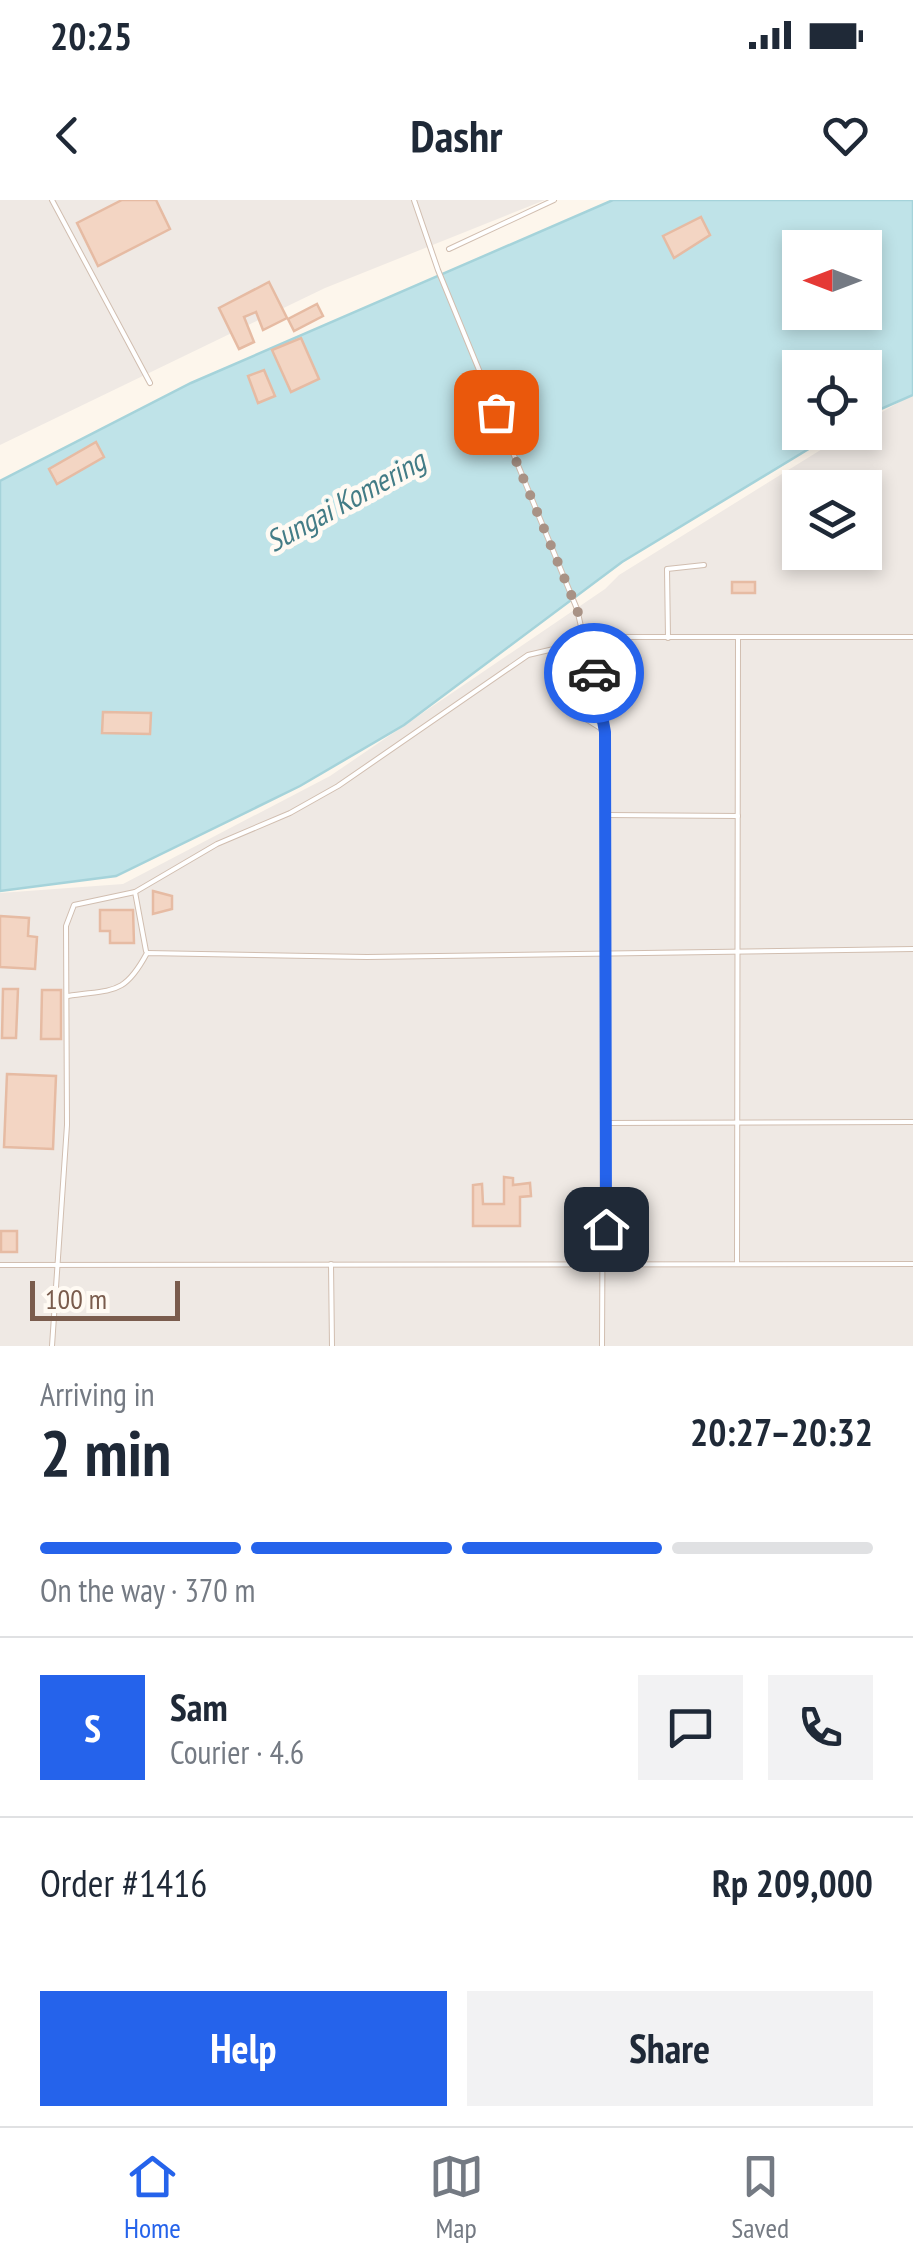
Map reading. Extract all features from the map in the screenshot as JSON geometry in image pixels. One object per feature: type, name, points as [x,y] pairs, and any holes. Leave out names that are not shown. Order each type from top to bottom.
[{"type":"lane","points":[[52,200],[150,384]]},
{"type":"lane","points":[[414,200],[438,270],[577,609],[605,732],[606,1264],[602,1346]]},
{"type":"lane","points":[[449,249],[554,200]]},
{"type":"lane","points":[[668,638],[667,569],[704,565]]},
{"type":"lane","points":[[600,706],[610,642],[620,637],[913,637]]},
{"type":"lane","points":[[737,1264],[738,638]]},
{"type":"lane","points":[[52,1346],[67,1125],[68,913],[84,900],[135,892],[218,844],[290,813],[338,786],[528,655],[546,648],[558,648],[566,658],[578,714],[605,732]]},
{"type":"lane","points":[[606,815],[738,816]]},
{"type":"lane","points":[[68,996],[115,991],[132,981],[147,953],[135,892]]},
{"type":"lane","points":[[147,953],[367,957],[913,949]]},
{"type":"lane","points":[[606,1122],[913,1122]]},
{"type":"lane","points":[[331,1264],[332,1346]]},
{"type":"lane","points":[[0,1265],[913,1264]]},
{"type":"shaded area","points":[[0,200],[545,200],[325,288],[0,445]]},
{"type":"shaded area","points":[[913,394],[913,1346],[0,1346],[0,893],[123,884],[330,776],[605,589],[619,575],[782,474],[782,570],[882,570],[882,470],[788,470],[821,450],[882,450],[882,412]]},
{"type":"water","name":"Sungai Komering","points":[[613,200],[913,200],[913,395],[882,409],[882,350],[782,350],[782,450],[807,450],[622,562],[404,725],[300,786],[116,876],[0,891],[0,481],[191,383]]},
{"type":"building","points":[[122,200],[156,200],[170,229],[98,266],[77,223]]},
{"type":"building","points":[[701,217],[710,235],[674,258],[663,236]]},
{"type":"building","points":[[269,282],[287,318],[263,330],[256,312],[244,317],[254,342],[239,349],[219,308]]},
{"type":"building","points":[[317,304],[323,316],[294,331],[288,319]]},
{"type":"building","points":[[301,338],[319,379],[291,392],[272,350]]},
{"type":"building","points":[[264,370],[275,396],[258,403],[248,376]]},
{"type":"building","points":[[96,442],[104,457],[57,484],[49,469]]},
{"type":"building","points":[[732,582],[755,582],[755,593],[732,593]]},
{"type":"building","points":[[103,712],[151,713],[150,734],[102,733]]},
{"type":"building","points":[[153,891],[172,896],[172,909],[153,914]]},
{"type":"building","points":[[100,910],[133,910],[134,943],[110,943],[110,931],[100,931]]},
{"type":"building","points":[[0,916],[29,918],[28,936],[37,937],[35,969],[0,967]]},
{"type":"building","points":[[3,989],[18,989],[16,1038],[2,1038]]},
{"type":"building","points":[[42,990],[61,990],[61,1039],[41,1039]]},
{"type":"building","points":[[7,1074],[56,1076],[53,1149],[4,1147]]},
{"type":"building","points":[[504,1177],[513,1178],[513,1185],[530,1183],[531,1196],[520,1197],[520,1226],[473,1226],[473,1185],[482,1184],[483,1204],[504,1204]]},
{"type":"building","points":[[1,1231],[17,1231],[17,1252],[1,1252]]},
{"type":"way so far","points":[[496,412],[577,609],[594,673]]},
{"type":"route","points":[[594,673],[605,732],[606,1229]]}]
